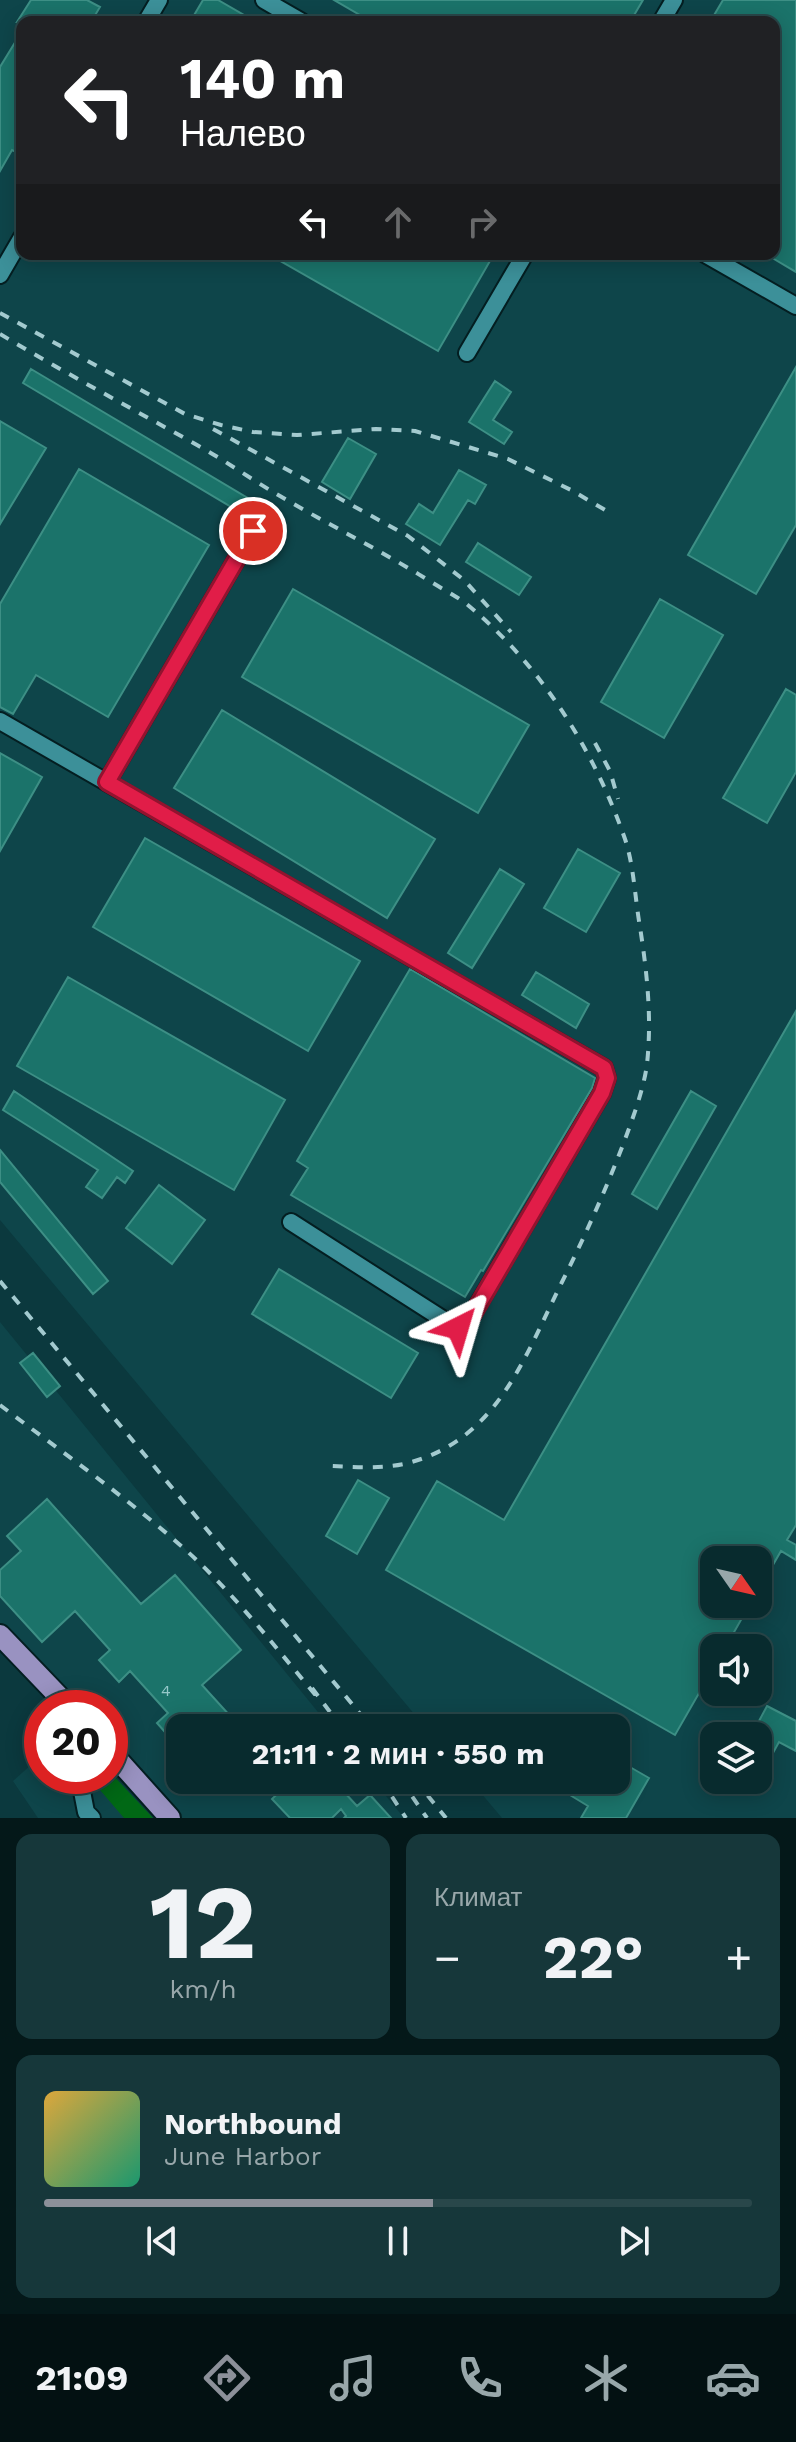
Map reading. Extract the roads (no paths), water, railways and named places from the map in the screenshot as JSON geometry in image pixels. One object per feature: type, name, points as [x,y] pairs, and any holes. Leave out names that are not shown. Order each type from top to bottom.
[{"type":"main road","points":[[0,1635],[53,1690]]},
{"type":"main road","points":[[128,1771],[170,1818]]},
{"type":"lane","points":[[264,0],[292,16]]},
{"type":"lane","points":[[0,275],[16,247]]},
{"type":"lane","points":[[467,353],[521,260]]},
{"type":"lane","points":[[716,260],[796,306]]},
{"type":"lane","points":[[107,782],[253,531]]},
{"type":"lane","points":[[0,721],[604,1068],[607,1078],[602,1093],[465,1327],[458,1328],[444,1320],[291,1222]]},
{"type":"lane","points":[[82,1794],[86,1812],[92,1818]]},
{"type":"railway","points":[[0,313],[185,414],[253,432],[297,435],[376,429],[415,431],[508,459],[612,514]]},
{"type":"railway","points":[[0,334],[208,451],[469,606],[520,656],[563,712],[598,774],[628,849],[647,978],[647,1064],[627,1134],[580,1246],[520,1367],[485,1417],[463,1437],[436,1453],[404,1464],[331,1466]]},
{"type":"railway","points":[[213,429],[408,536],[464,580],[511,632]]},
{"type":"railway","points":[[595,743],[610,771],[618,799]]},
{"type":"railway","points":[[0,1281],[360,1714]]},
{"type":"railway","points":[[0,1405],[119,1495],[188,1552],[239,1604],[318,1698]]},
{"type":"railway","points":[[312,1688],[332,1714]]},
{"type":"railway","points":[[390,1794],[406,1818]]},
{"type":"railway","points":[[411,1794],[427,1818]]},
{"type":"railway","points":[[426,1794],[446,1818]]}]
